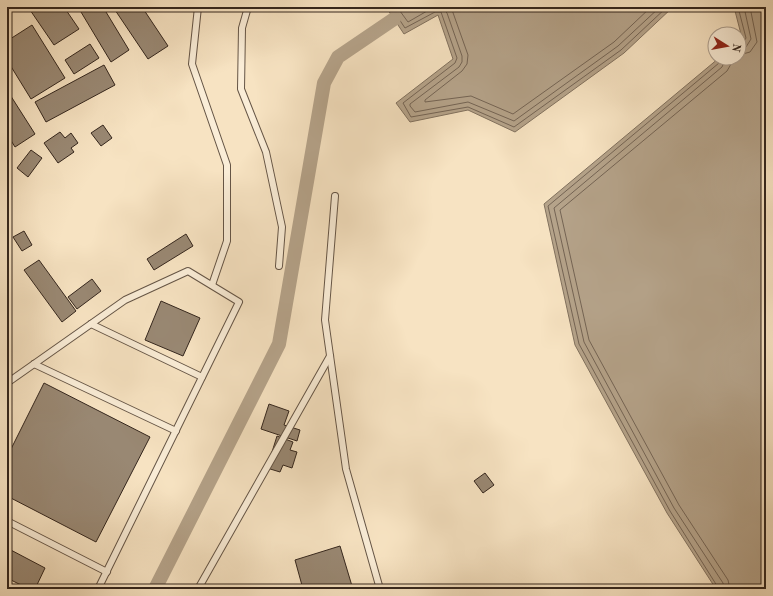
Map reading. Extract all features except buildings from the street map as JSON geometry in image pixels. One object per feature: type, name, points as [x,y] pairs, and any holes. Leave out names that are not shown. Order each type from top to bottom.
[{"type":"lane","points":[[198,7],[192,64],[227,165],[227,241],[212,285]]},
{"type":"lane","points":[[248,7],[242,28],[241,89],[267,160],[282,227],[279,266]]},
{"type":"lane","points":[[335,196],[325,320],[346,469],[380,589]]},
{"type":"lane","points":[[7,383],[125,300],[188,271],[239,302],[98,589]]},
{"type":"lane","points":[[91,324],[202,377]]},
{"type":"lane","points":[[198,589],[330,355]]},
{"type":"lane","points":[[34,364],[176,431]]},
{"type":"lane","points":[[7,521],[106,572]]},
{"type":"water","points":[[386,7],[673,7],[624,53],[515,132],[468,110],[410,122],[396,103],[453,59],[438,15],[404,34]]},
{"type":"water","points":[[734,7],[766,7],[766,589],[716,589],[667,513],[575,345],[544,204],[709,66],[747,66],[747,26],[739,26]]},
{"type":"waterway","points":[[155,589],[279,344],[324,83],[338,57],[394,19]]}]
